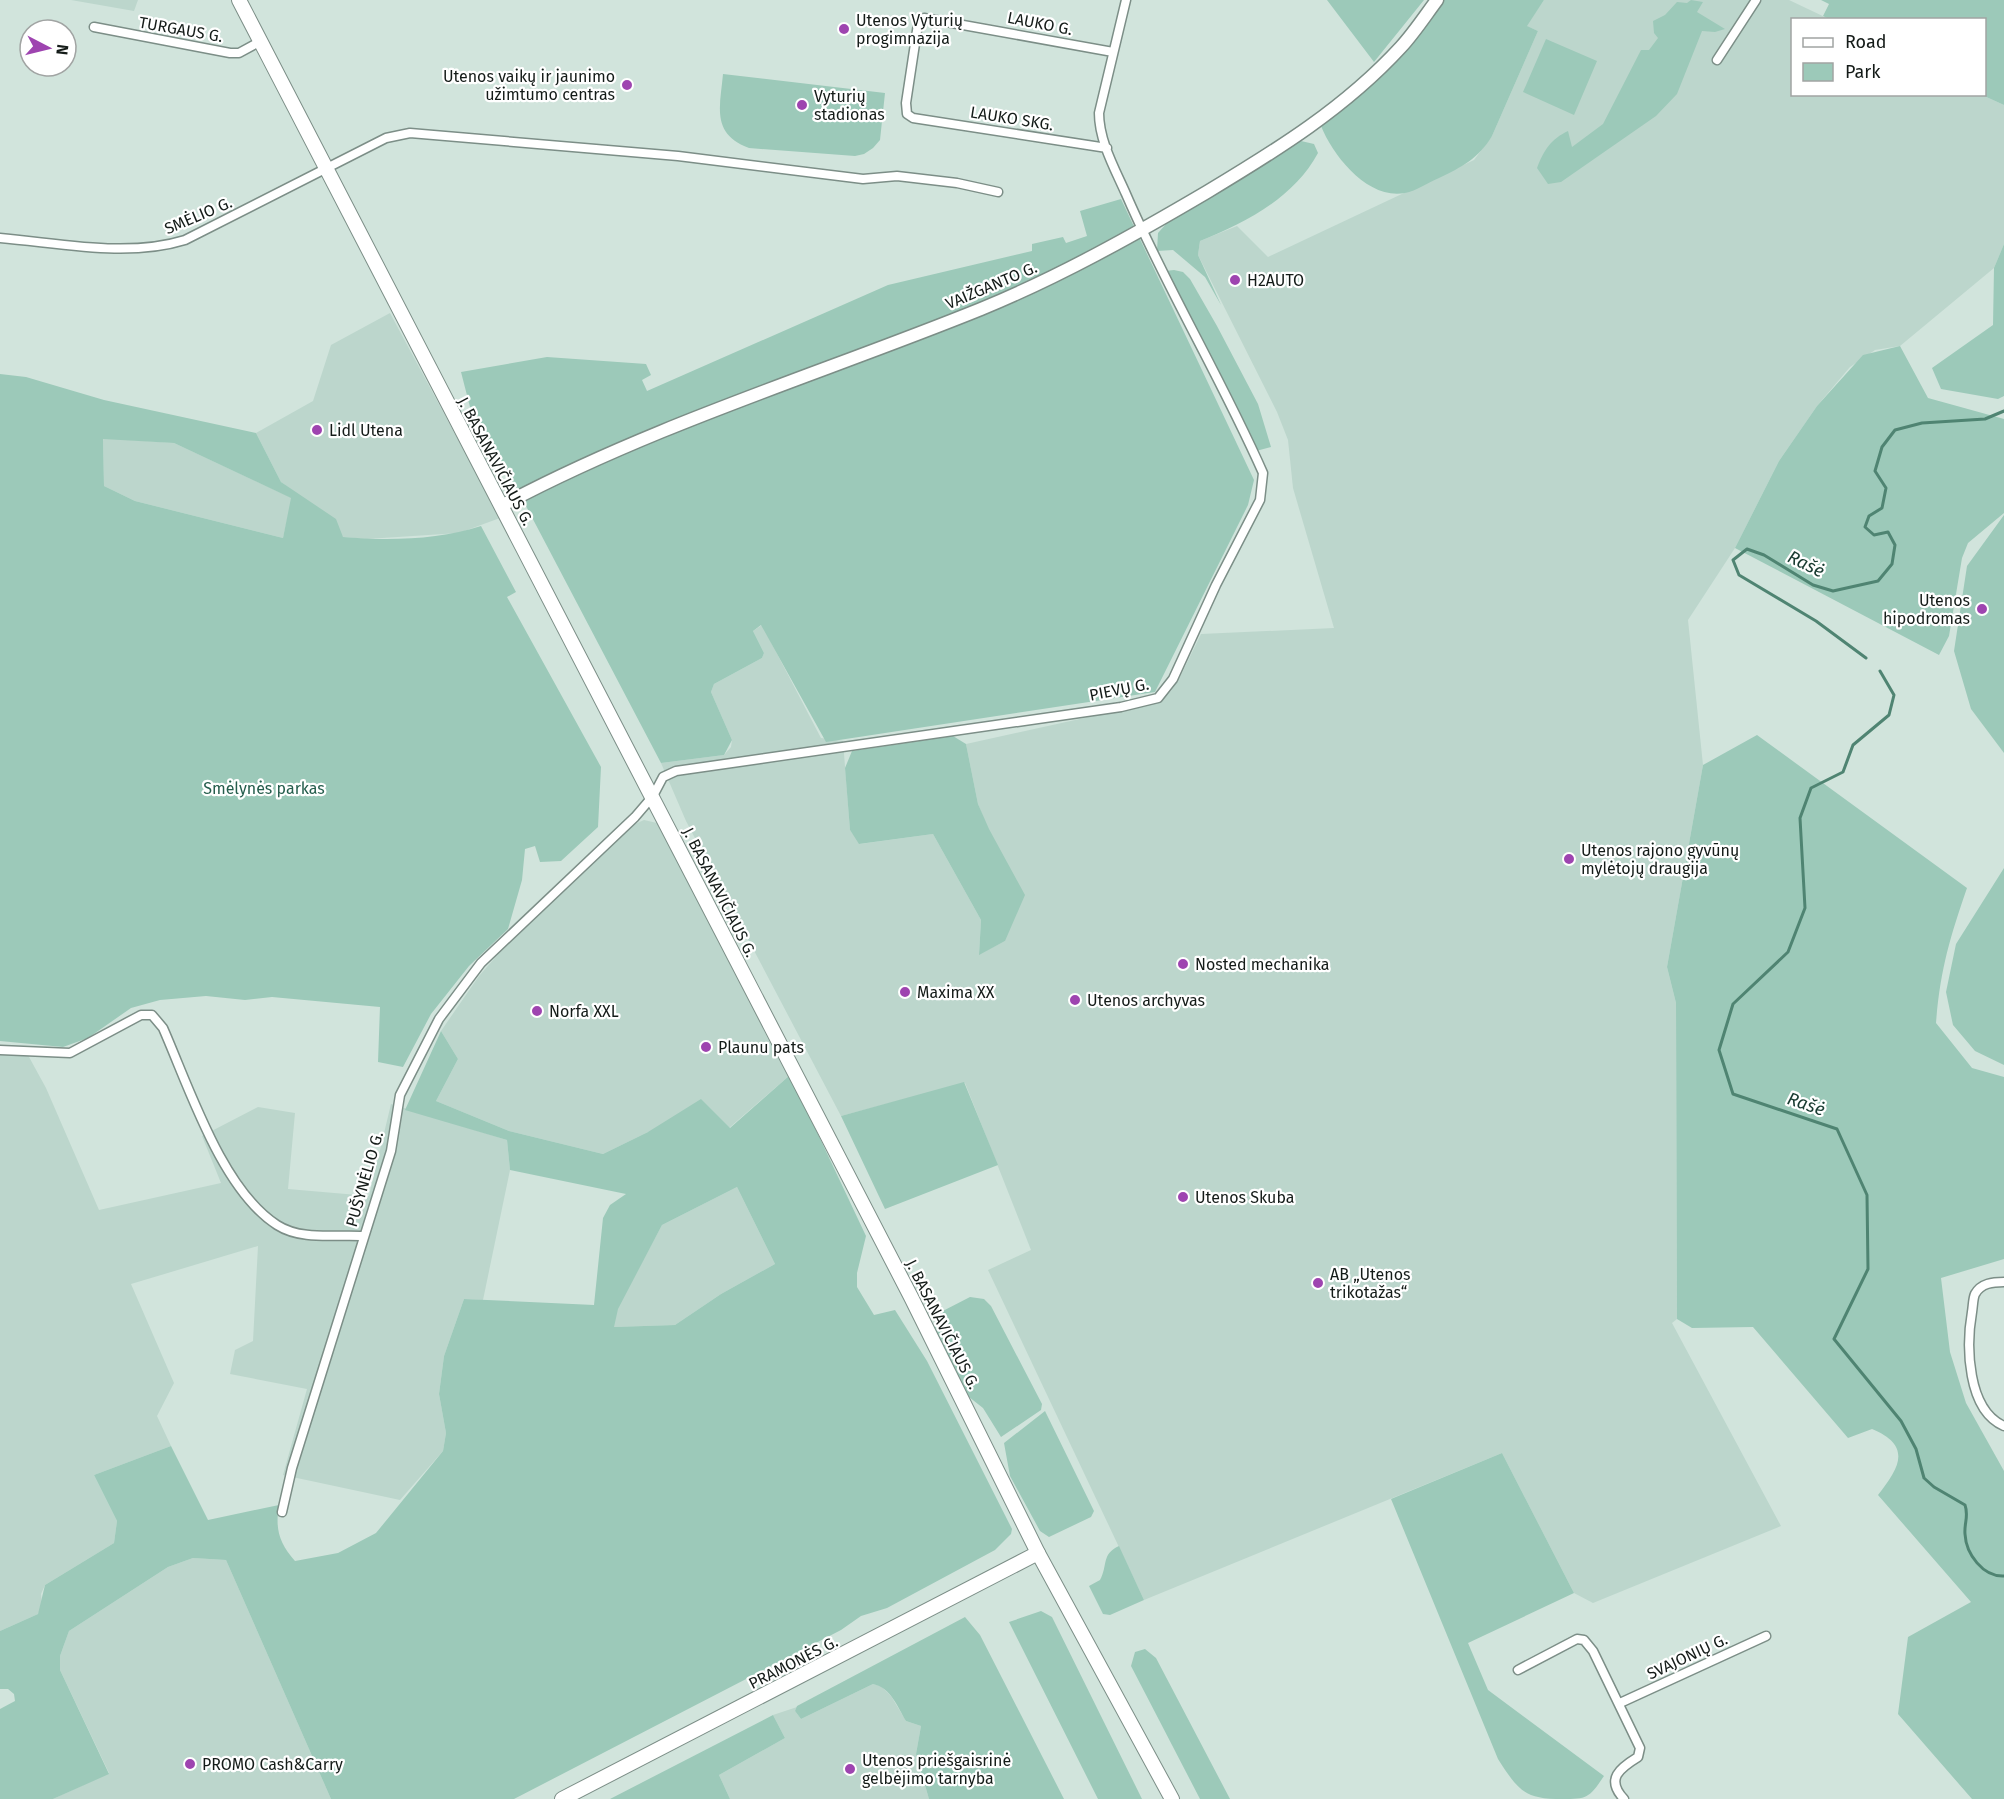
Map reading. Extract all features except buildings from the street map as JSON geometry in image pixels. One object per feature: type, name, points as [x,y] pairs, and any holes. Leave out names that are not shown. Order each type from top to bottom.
[{"type":"main road","name":"J. BASANAVIČIAUS G.","points":[[239,0],[955,1382],[1038,1553],[1172,1799]]},
{"type":"main road","name":"VAIŽGANTO G.","points":[[501,506],[634,444],[983,308],[1063,272],[1142,229],[1286,145],[1310,128],[1348,98],[1389,59],[1437,0]]},
{"type":"main road","name":"PRAMONĖS G.","points":[[562,1799],[1038,1553]]},
{"type":"street","name":"PIEVŲ G.","points":[[653,796],[663,777],[676,771],[1121,706],[1158,698],[1173,679],[1216,585],[1260,500],[1263,472],[1142,229],[1107,148],[1099,123],[1099,112],[1126,0]]},
{"type":"street","points":[[1717,60],[1756,0]]},
{"type":"street","name":"LAUKO G.","points":[[913,118],[907,114],[906,103],[918,24],[924,18],[1113,52]]},
{"type":"street","name":"TURGAUS G.","points":[[94,27],[230,53],[239,53],[261,42]]},
{"type":"street","name":"LAUKO SKG.","points":[[913,118],[1107,148]]},
{"type":"street","name":"SMĖLIO G.","points":[[0,238],[124,249],[167,246],[185,240],[386,138],[410,133],[678,156],[863,179],[897,176],[957,183],[998,192]]},
{"type":"street","name":"PUŠYNĖLIO G.","points":[[282,1512],[292,1468],[391,1151],[400,1095],[439,1019],[481,963],[556,894],[653,796]]},
{"type":"street","points":[[0,1050],[70,1053],[141,1015],[152,1015],[163,1028],[228,1173],[247,1197],[278,1225],[295,1231],[326,1236],[363,1236]]},
{"type":"street","points":[[2004,1282],[1983,1285],[1975,1294],[1968,1336],[1972,1376],[1982,1407],[1992,1419],[2004,1426]]},
{"type":"street","name":"SVAJONIŲ G.","points":[[1620,1703],[1766,1636]]},
{"type":"street","points":[[1518,1670],[1567,1642],[1584,1640],[1593,1651],[1620,1703],[1640,1748],[1638,1757],[1619,1769],[1615,1776],[1614,1786],[1624,1799]]},
{"type":"shaded area","points":[[71,0],[138,0],[134,11]]},
{"type":"shaded area","points":[[1544,0],[1789,0],[1827,18],[1791,18],[1791,96],[1984,96],[2004,105],[2004,244],[1994,268],[1900,346],[1875,350],[1850,367],[1817,406],[1779,461],[1735,548],[1688,620],[1703,765],[1667,967],[1676,1003],[1677,1319],[1672,1323],[1781,1526],[1593,1603],[1574,1593],[1502,1453],[1144,1600],[988,1270],[1031,1250],[965,1083],[841,1116],[686,821],[661,763],[724,755],[731,747],[732,740],[711,692],[714,684],[762,658],[764,653],[753,631],[762,625],[821,738],[843,741],[850,830],[860,844],[933,834],[981,920],[979,954],[1005,941],[988,829],[978,804],[966,744],[1157,702],[1171,691],[1201,634],[1334,628],[1293,488],[1288,440],[1277,412],[1198,255],[1200,241],[1237,226],[1268,257],[1474,160],[1492,136],[1538,31],[1526,26]]},
{"type":"shaded area","points":[[390,313],[500,518],[459,533],[367,539],[343,537],[302,498],[281,482],[256,433],[313,401],[331,345]]},
{"type":"shaded area","points":[[103,438],[174,443],[292,498],[283,538],[135,501],[104,486]]},
{"type":"shaded area","points":[[644,820],[657,823],[790,1075],[729,1128],[648,1132],[603,1154],[509,1131],[436,1101],[458,1059],[441,1031],[479,976],[500,952],[635,824]]},
{"type":"shaded area","points":[[0,1045],[23,1046],[46,1088],[99,1210],[221,1183],[202,1136],[258,1107],[295,1113],[288,1189],[369,1196],[391,1104],[507,1140],[510,1170],[483,1300],[464,1299],[444,1356],[439,1394],[446,1433],[443,1451],[400,1500],[283,1475],[307,1389],[230,1374],[235,1350],[253,1341],[258,1246],[131,1284],[174,1383],[157,1416],[171,1446],[94,1475],[117,1521],[114,1543],[45,1585],[38,1614],[0,1631]]},
{"type":"shaded area","points":[[737,1187],[775,1264],[721,1294],[675,1325],[613,1327],[617,1309],[662,1225]]},
{"type":"shaded area","points":[[193,1558],[226,1560],[331,1799],[53,1799],[109,1773],[60,1670],[60,1656],[69,1631],[168,1567]]},
{"type":"shaded area","points":[[873,1684],[881,1686],[891,1696],[906,1721],[921,1726],[916,1754],[929,1799],[730,1799],[719,1775],[785,1738],[773,1715],[797,1707],[795,1711],[801,1719]]},
{"type":"green space","points":[[1327,0],[1424,0],[1374,62]]},
{"type":"green space","points":[[1444,0],[1544,0],[1527,26],[1538,31],[1487,144],[1462,166],[1414,190],[1405,193],[1391,193],[1378,190],[1365,183],[1343,162],[1321,126],[1355,98],[1403,52]]},
{"type":"green space","points":[[1691,0],[1703,2],[1697,12],[1725,29],[1715,32],[1702,31],[1677,94],[1656,116],[1561,182],[1548,184],[1537,168],[1549,146],[1568,131],[1572,147],[1603,124],[1641,50],[1649,50],[1658,38],[1654,33],[1653,21],[1665,15],[1677,2],[1687,3]]},
{"type":"green space","points":[[1821,0],[2004,0],[2004,105],[1984,96],[1986,18],[1827,18],[1823,16],[1829,4]]},
{"type":"green space","points":[[1546,39],[1597,61],[1574,115],[1523,92]]},
{"type":"green space","name":"Vyturių stadionas","points":[[723,74],[885,93],[880,140],[864,154],[855,156],[749,148],[728,135],[723,127],[720,108]]},
{"type":"green space","points":[[1301,141],[1314,144],[1318,153],[1296,183],[1282,196],[1251,217],[1200,241],[1198,255],[1221,305],[1205,277],[1173,250],[1157,251],[1158,233],[1166,224]]},
{"type":"green space","points":[[1121,199],[1254,480],[1248,505],[1155,692],[826,742],[761,625],[753,631],[764,653],[762,658],[714,684],[711,692],[732,740],[724,755],[661,763],[526,506],[470,407],[461,372],[547,357],[646,364],[651,375],[642,380],[647,391],[888,285],[1032,251],[1032,244],[1063,237],[1066,243],[1087,236],[1080,211]]},
{"type":"green space","points":[[2004,244],[2004,396],[1998,399],[1941,389],[1932,368],[1993,325],[1994,268]]},
{"type":"green space","points":[[1165,271],[1183,272],[1190,279],[1217,326],[1258,404],[1271,447],[1256,451]]},
{"type":"green space","points":[[1900,346],[1928,398],[2004,419],[2004,513],[1968,543],[1962,558],[1949,636],[1939,655],[1735,548],[1779,461],[1817,406],[1863,355]]},
{"type":"green space","name":"Smėlynės parkas","points":[[0,374],[26,377],[104,400],[256,433],[281,482],[336,519],[343,537],[377,539],[430,537],[481,526],[516,592],[507,597],[601,767],[598,827],[561,861],[540,862],[535,846],[525,849],[522,880],[508,929],[469,966],[431,1014],[403,1067],[378,1062],[380,1007],[272,997],[245,1000],[206,996],[160,1000],[131,1008],[88,1038],[63,1047],[0,1041]],"holes":[[[103,439],[174,443],[291,498],[283,538],[135,501],[104,486]]]},
{"type":"green space","name":"Utenos hipodromas","points":[[2004,515],[2004,753],[1971,709],[1954,651],[1967,566]]},
{"type":"green space","points":[[1757,735],[1967,888],[1947,954],[1936,1023],[1972,1068],[2004,1077],[2004,1259],[1941,1278],[1950,1352],[1966,1403],[2004,1471],[2004,1799],[1972,1799],[1898,1714],[1908,1637],[1971,1602],[1878,1495],[1896,1467],[1897,1450],[1893,1443],[1872,1429],[1848,1438],[1753,1327],[1692,1328],[1677,1319],[1676,1003],[1667,967],[1703,765]]},
{"type":"green space","points":[[953,736],[966,744],[978,804],[1025,895],[1005,941],[979,955],[981,920],[933,834],[859,844],[850,830],[845,768],[852,751]]},
{"type":"green space","points":[[2004,868],[2004,1065],[1975,1051],[1953,1025],[1946,992],[1956,944]]},
{"type":"green space","points":[[441,1031],[458,1059],[436,1101],[509,1131],[603,1154],[648,1132],[701,1099],[730,1128],[790,1075],[866,1236],[857,1273],[857,1287],[874,1315],[895,1310],[927,1361],[1012,1529],[1011,1534],[995,1550],[887,1608],[861,1616],[841,1630],[514,1799],[331,1799],[226,1560],[193,1558],[168,1567],[69,1631],[60,1656],[60,1670],[109,1774],[53,1799],[0,1799],[0,1709],[15,1701],[14,1694],[8,1689],[0,1689],[0,1631],[38,1614],[45,1585],[114,1543],[117,1521],[94,1475],[171,1446],[208,1520],[279,1505],[278,1529],[285,1548],[295,1561],[338,1553],[376,1533],[443,1451],[446,1433],[439,1394],[444,1356],[464,1299],[594,1305],[603,1218],[610,1205],[626,1194],[510,1170],[507,1140],[405,1110]],"holes":[[[737,1187],[775,1264],[721,1294],[675,1325],[614,1327],[618,1309],[662,1225]]]},
{"type":"green space","points":[[964,1082],[998,1165],[885,1209],[841,1116]]},
{"type":"green space","points":[[970,1297],[984,1299],[991,1306],[1042,1404],[1041,1410],[1001,1437],[983,1408],[969,1397],[934,1330],[937,1314]]},
{"type":"green space","points":[[1045,1411],[1094,1511],[1091,1517],[1049,1537],[1040,1531],[1010,1476],[1004,1443]]},
{"type":"green space","points":[[1502,1453],[1574,1593],[1468,1643],[1488,1690],[1604,1776],[1595,1789],[1583,1798],[1549,1799],[1530,1795],[1517,1785],[1498,1759],[1391,1499]]},
{"type":"green space","points":[[1119,1546],[1144,1600],[1110,1615],[1103,1614],[1089,1586],[1100,1580],[1107,1557],[1113,1549]]},
{"type":"green space","points":[[1041,1611],[1052,1617],[1142,1799],[1098,1799],[1009,1622]]},
{"type":"green space","points":[[965,1617],[980,1635],[1064,1799],[929,1799],[916,1754],[921,1726],[906,1721],[889,1694],[873,1684],[801,1719],[795,1711],[797,1706]]},
{"type":"green space","points":[[1145,1649],[1156,1658],[1230,1799],[1200,1799],[1131,1666],[1135,1652]]},
{"type":"green space","points":[[773,1715],[785,1738],[719,1775],[730,1799],[610,1799]]},
{"type":"waterway","name":"Rašė","points":[[1866,658],[1816,621],[1739,575],[1733,560],[1747,549],[1764,555],[1813,585],[1833,591],[1878,581],[1892,564],[1895,545],[1888,532],[1874,535],[1865,527],[1869,516],[1882,508],[1886,488],[1875,471],[1882,447],[1895,430],[1922,423],[1985,419],[2004,411]]},
{"type":"waterway","name":"Rašė","points":[[1880,671],[1894,695],[1889,715],[1853,745],[1843,772],[1811,788],[1800,818],[1805,908],[1788,952],[1733,1004],[1719,1050],[1733,1094],[1837,1129],[1867,1195],[1868,1269],[1834,1339],[1901,1421],[1916,1449],[1924,1478],[1934,1487],[1965,1505],[1966,1542],[1977,1563],[1989,1573],[2004,1576]]},
{"type":"place","name":"Utenos Vyturių progimnazija","points":[[844,29]]},
{"type":"place","name":"Utenos vaikų ir jaunimo užimtumo centras","points":[[627,85]]},
{"type":"place","name":"Vyturių stadionas","points":[[802,105]]},
{"type":"place","name":"H2AUTO","points":[[1235,280]]},
{"type":"place","name":"Lidl Utena","points":[[317,430]]},
{"type":"place","name":"Utenos hipodromas","points":[[1982,609]]},
{"type":"place","name":"Utenos rajono gyvūnų mylėtojų draugija","points":[[1569,859]]},
{"type":"place","name":"Nosted mechanika","points":[[1183,964]]},
{"type":"place","name":"Maxima XX","points":[[905,992]]},
{"type":"place","name":"Utenos archyvas","points":[[1075,1000]]},
{"type":"place","name":"Norfa XXL","points":[[537,1011]]},
{"type":"place","name":"Plaunu pats","points":[[706,1047]]},
{"type":"place","name":"Utenos Skuba","points":[[1183,1197]]},
{"type":"place","name":"AB „Utenos trikotažas“","points":[[1318,1283]]},
{"type":"place","name":"PROMO Cash&Carry","points":[[190,1764]]},
{"type":"place","name":"Utenos priešgaisrinė gelbėjimo tarnyba","points":[[850,1769]]}]
